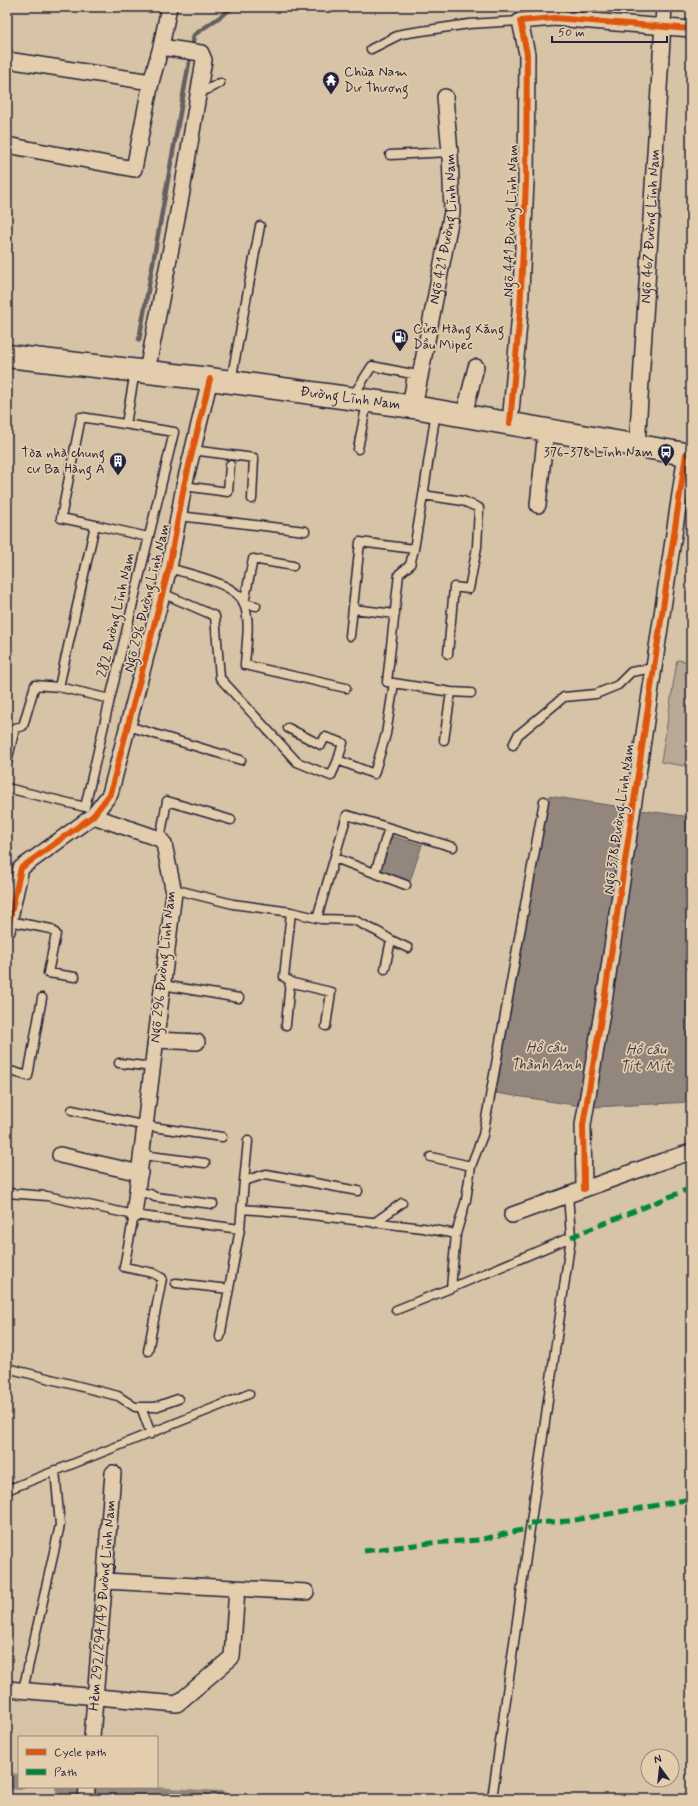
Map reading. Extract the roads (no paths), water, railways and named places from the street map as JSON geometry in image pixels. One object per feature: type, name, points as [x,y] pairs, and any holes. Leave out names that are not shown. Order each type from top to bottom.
[{"type":"main road","name":"Đường Lĩnh Nam","points":[[7,356],[210,378],[410,406],[637,447],[688,454]]},
{"type":"street","points":[[7,146],[134,169],[151,82],[161,47],[169,7]]},
{"type":"street","name":"Ngõ 467 Đường Lĩnh Nam","points":[[637,447],[664,7]]},
{"type":"street","points":[[520,21],[589,14],[691,29]]},
{"type":"street","name":"Ngõ 441 Đường Lĩnh Nam","points":[[510,423],[520,313],[526,181],[527,54],[520,21]]},
{"type":"street","points":[[141,370],[180,197],[204,60],[201,53],[161,47]]},
{"type":"street","points":[[7,60],[151,82]]},
{"type":"street","name":"Ngõ 421 Đường Lĩnh Nam","points":[[410,406],[452,212],[450,152],[445,97]]},
{"type":"street","points":[[464,415],[476,367]]},
{"type":"street","name":"Ngõ 296 Đường Lĩnh Nam","points":[[14,869],[93,816],[110,794],[162,593],[192,450],[210,378]]},
{"type":"street","points":[[538,505],[546,430]]},
{"type":"street","name":"Ngõ 378 Đường Lĩnh Nam","points":[[584,1188],[584,1125],[604,1001],[653,668],[688,454]]},
{"type":"street","points":[[93,816],[160,839]]},
{"type":"street","name":"Ngõ 296 Đường Lĩnh Nam","points":[[134,1215],[144,1193],[140,1173],[173,889],[164,844],[160,839]]},
{"type":"street","points":[[8,926],[14,869]]},
{"type":"street","points":[[156,1040],[197,1042]]},
{"type":"street","points":[[512,1215],[584,1188],[691,1152]]},
{"type":"street","points":[[60,1155],[140,1173]]},
{"type":"street","name":"Hẻm 292/294/49 Đường Lĩnh Nam","points":[[92,1736],[113,1473]]},
{"type":"street","points":[[105,1581],[306,1592]]},
{"type":"street","points":[[7,1689],[177,1704],[232,1657],[237,1589]]},
{"type":"street","points":[[86,1799],[87,1788]]},
{"type":"lane","points":[[371,49],[401,34],[469,24],[520,21]]},
{"type":"lane","points":[[198,94],[220,83]]},
{"type":"lane","points":[[390,155],[450,152]]},
{"type":"lane","points":[[231,382],[260,226]]},
{"type":"lane","points":[[358,449],[360,400],[372,366],[412,374],[410,406]]},
{"type":"lane","points":[[126,424],[141,370]]},
{"type":"lane","points":[[436,410],[424,495],[414,549],[410,565],[400,574],[388,682],[451,692],[472,692]]},
{"type":"lane","name":"282 Đường Lĩnh Nam","points":[[7,788],[85,807],[174,432],[81,417],[61,518],[148,537]]},
{"type":"lane","points":[[192,450],[254,458],[252,499]]},
{"type":"lane","points":[[184,486],[228,492],[230,465]]},
{"type":"lane","points":[[424,495],[463,501],[479,508],[477,547],[469,589],[454,587],[448,654]]},
{"type":"lane","points":[[179,516],[305,531]]},
{"type":"lane","points":[[59,687],[95,525]]},
{"type":"lane","points":[[350,636],[360,542],[414,549]]},
{"type":"lane","points":[[244,604],[253,559],[293,566]]},
{"type":"lane","points":[[168,568],[225,586],[238,594],[244,604],[247,619],[246,665],[346,688]]},
{"type":"lane","points":[[162,593],[215,616],[220,678],[297,762],[331,776],[343,743],[325,737],[321,745],[288,728]]},
{"type":"lane","points":[[244,604],[256,606]]},
{"type":"lane","points":[[353,609],[395,614]]},
{"type":"lane","points":[[513,745],[518,735],[564,698],[596,694],[618,685],[631,672],[653,668]]},
{"type":"lane","points":[[338,760],[374,774],[386,734],[394,683]]},
{"type":"lane","name":"282 Đường Lĩnh Nam","points":[[7,762],[15,728],[23,726],[35,685],[59,687],[110,699]]},
{"type":"lane","points":[[444,740],[451,692]]},
{"type":"lane","points":[[128,726],[241,760]]},
{"type":"lane","points":[[160,839],[167,801],[232,820]]},
{"type":"lane","points":[[451,1288],[456,1234],[466,1200],[471,1166],[483,1135],[544,801]]},
{"type":"lane","points":[[317,918],[347,815],[453,847]]},
{"type":"lane","points":[[375,872],[389,828]]},
{"type":"lane","points":[[334,858],[375,872],[406,885]]},
{"type":"lane","points":[[173,889],[232,904],[291,912],[317,918],[354,920],[408,948]]},
{"type":"lane","points":[[291,912],[284,977],[290,981],[331,992],[326,1026]]},
{"type":"lane","points":[[8,926],[51,929],[56,934],[48,973],[75,977]]},
{"type":"lane","points":[[385,968],[391,940]]},
{"type":"lane","points":[[286,1025],[290,981]]},
{"type":"lane","points":[[163,985],[239,998]]},
{"type":"lane","points":[[7,1070],[28,1076],[42,998]]},
{"type":"lane","points":[[119,1063],[153,1067]]},
{"type":"lane","points":[[72,1110],[146,1126],[222,1137]]},
{"type":"lane","points":[[220,1337],[240,1229],[248,1141]]},
{"type":"lane","points":[[142,1155],[204,1162]]},
{"type":"lane","points":[[431,1157],[471,1166]]},
{"type":"lane","points":[[244,1181],[266,1174],[358,1191]]},
{"type":"lane","points":[[144,1193],[154,1192],[213,1202]]},
{"type":"lane","points":[[7,1193],[47,1196],[134,1215],[240,1229]]},
{"type":"lane","points":[[492,1799],[571,1237],[568,1194]]},
{"type":"lane","points":[[374,1223],[402,1203]]},
{"type":"lane","points":[[242,1209],[303,1214],[423,1228],[456,1234]]},
{"type":"lane","name":"Ngõ 296 Đường Lĩnh Nam","points":[[134,1215],[124,1267],[153,1273],[162,1278],[148,1351]]},
{"type":"lane","points":[[396,1310],[571,1237]]},
{"type":"lane","points":[[176,1283],[229,1289]]},
{"type":"lane","points":[[7,1368],[118,1396],[135,1407],[155,1407],[178,1399]]},
{"type":"lane","points":[[7,1490],[54,1470],[151,1434],[249,1394]]},
{"type":"lane","points":[[141,1407],[151,1434]]},
{"type":"lane","points":[[23,1690],[60,1525],[54,1470]]},
{"type":"water","name":"Hồ câu Thành Anh","points":[[549,796],[628,808],[581,1106],[496,1093]]},
{"type":"water","name":"Hồ câu Tít Mít","points":[[640,810],[691,817],[691,1102],[594,1107]]},
{"type":"water","points":[[388,835],[422,845],[409,884],[378,873]]},
{"type":"waterway","points":[[139,340],[194,35],[234,7]]},
{"type":"waterway","points":[[7,1781],[18,1782]]},
{"type":"waterway","points":[[72,1788],[119,1793],[221,1799]]},
{"type":"place","name":"Chùa Nam Dư Thượng","points":[[331,95]]},
{"type":"place","name":"Cửa Hàng Xăng Dầu Mipec","points":[[400,352]]},
{"type":"place","name":"376-378 Lĩnh Nam","points":[[666,467]]},
{"type":"place","name":"Tòa nhà chung cư Ba Hàng A","points":[[118,476]]}]
